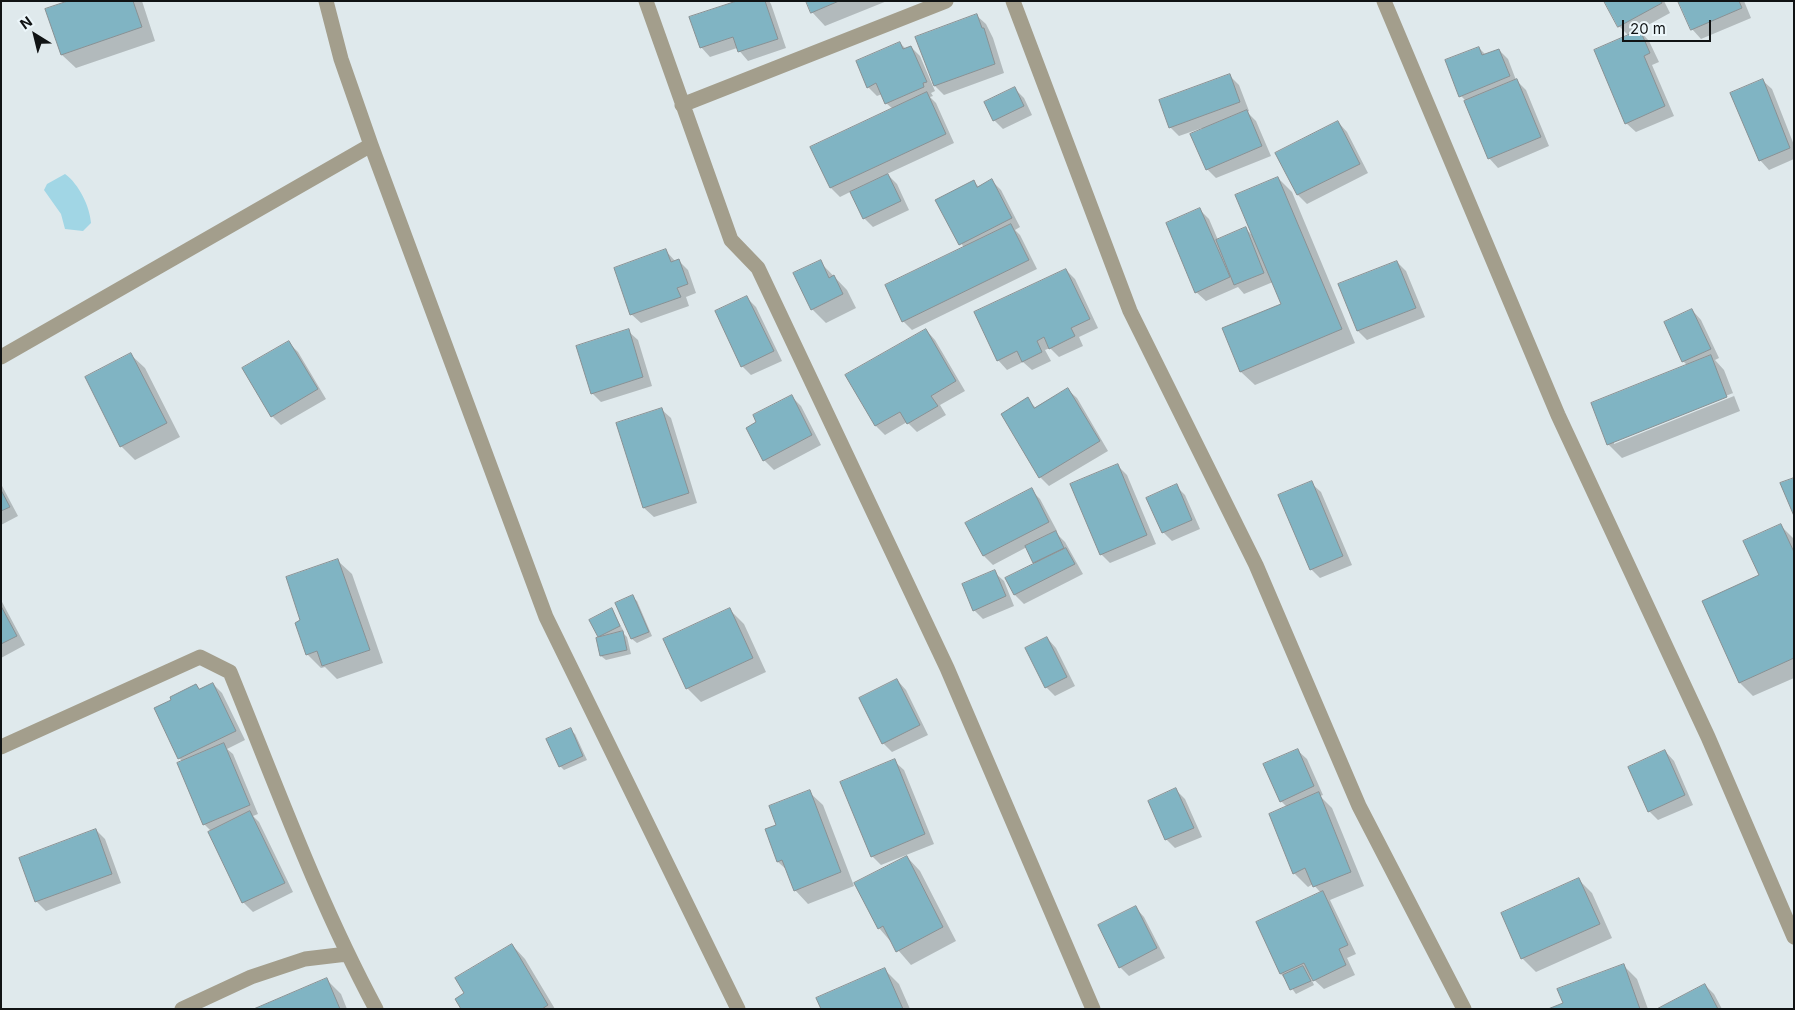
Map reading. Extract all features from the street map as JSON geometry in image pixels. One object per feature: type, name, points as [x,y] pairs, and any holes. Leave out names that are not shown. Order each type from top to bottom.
[{"type":"street","points":[[326,1],[340,59],[546,616],[738,1009]]},
{"type":"street","points":[[646,1],[731,240],[758,268],[920,610],[1093,1009]]},
{"type":"street","points":[[682,105],[946,1]]},
{"type":"street","points":[[1014,1],[1130,311],[1256,566],[1360,806],[1464,1009]]},
{"type":"street","points":[[1384,1],[1558,415],[1708,737],[1794,937]]},
{"type":"street","points":[[1,357],[371,145]]},
{"type":"street","points":[[1,747],[200,657],[230,672],[286,813],[346,954],[376,1009]]},
{"type":"street","points":[[182,1009],[251,977],[305,959],[346,954]]},
{"type":"water","points":[[65,174],[83,196],[88,210],[91,223],[83,231],[65,229],[61,214],[44,190],[47,184]]},
{"type":"building","points":[[68,1],[133,1],[142,27],[61,55],[45,9]]},
{"type":"building","points":[[737,1],[765,1],[778,39],[738,52],[733,37],[700,48],[689,17]]},
{"type":"building","points":[[806,1],[839,1],[811,13]]},
{"type":"building","points":[[1604,1],[1661,1],[1662,3],[1618,27]]},
{"type":"building","points":[[1678,1],[1739,1],[1742,8],[1691,30]]},
{"type":"building","points":[[977,14],[982,28],[984,28],[995,64],[934,86],[915,37]]},
{"type":"building","points":[[1640,30],[1650,53],[1644,56],[1665,106],[1625,124],[1594,50]]},
{"type":"building","points":[[900,42],[903,49],[911,46],[927,82],[923,83],[924,87],[885,104],[876,83],[867,88],[856,61]]},
{"type":"building","points":[[1479,47],[1482,55],[1499,49],[1510,76],[1459,97],[1445,60]]},
{"type":"building","points":[[1230,74],[1240,102],[1169,128],[1159,100]]},
{"type":"building","points":[[1517,79],[1541,137],[1488,159],[1464,101]]},
{"type":"building","points":[[1763,79],[1790,148],[1759,161],[1730,93]]},
{"type":"building","points":[[1015,87],[1024,106],[993,121],[984,102]]},
{"type":"building","points":[[927,92],[946,134],[830,188],[810,147]]},
{"type":"building","points":[[1247,110],[1262,146],[1206,170],[1190,134]]},
{"type":"building","points":[[1338,121],[1360,164],[1297,195],[1275,153]]},
{"type":"building","points":[[888,174],[901,201],[863,219],[850,192]]},
{"type":"building","points":[[1278,177],[1342,329],[1240,372],[1222,328],[1281,304],[1235,195]]},
{"type":"building","points":[[992,179],[1012,218],[959,245],[935,200],[974,180],[977,187]]},
{"type":"building","points":[[1200,208],[1230,277],[1195,293],[1166,223]]},
{"type":"building","points":[[1011,224],[1029,260],[902,322],[885,285]]},
{"type":"building","points":[[1246,227],[1264,273],[1234,285],[1216,240]]},
{"type":"building","points":[[666,249],[671,262],[679,259],[688,284],[677,288],[681,297],[630,315],[614,268]]},
{"type":"building","points":[[821,260],[829,278],[834,275],[843,294],[811,310],[793,273]]},
{"type":"building","points":[[1397,261],[1416,308],[1357,331],[1338,284]]},
{"type":"building","points":[[1066,269],[1090,319],[1071,328],[1075,336],[1049,349],[1044,337],[1037,341],[1042,352],[1022,362],[1017,351],[997,361],[974,312]]},
{"type":"building","points":[[747,296],[774,351],[741,367],[715,311]]},
{"type":"building","points":[[1692,309],[1711,349],[1682,362],[1664,322]]},
{"type":"building","points":[[629,329],[643,377],[591,394],[576,346]]},
{"type":"building","points":[[926,329],[956,381],[931,396],[938,406],[907,424],[900,412],[875,426],[845,375]]},
{"type":"building","points":[[289,341],[318,389],[271,417],[242,368]]},
{"type":"building","points":[[131,353],[167,423],[120,447],[85,377]]},
{"type":"building","points":[[1711,355],[1727,397],[1607,445],[1591,403]]},
{"type":"building","points":[[1068,388],[1100,441],[1039,478],[1001,414],[1028,397],[1034,408]]},
{"type":"building","points":[[792,395],[812,435],[763,461],[746,428],[756,422],[753,415]]},
{"type":"building","points":[[662,408],[689,493],[643,508],[616,423]]},
{"type":"building","points":[[1118,464],[1147,535],[1100,555],[1070,484]]},
{"type":"building","points":[[1794,478],[1794,516],[1780,483]]},
{"type":"building","points":[[1312,481],[1343,556],[1310,570],[1278,495]]},
{"type":"building","points":[[1177,484],[1192,520],[1162,533],[1146,498]]},
{"type":"building","points":[[1032,488],[1049,522],[983,556],[965,523]]},
{"type":"building","points":[[1,490],[10,507],[1,511]]},
{"type":"building","points":[[1781,524],[1794,552],[1794,658],[1739,683],[1702,601],[1759,575],[1743,541]]},
{"type":"building","points":[[1056,531],[1064,548],[1033,563],[1025,546]]},
{"type":"building","points":[[1066,548],[1075,564],[1014,595],[1005,578]]},
{"type":"building","points":[[338,559],[370,650],[322,666],[317,651],[306,655],[295,623],[300,620],[286,577]]},
{"type":"building","points":[[995,570],[1006,596],[973,611],[962,584]]},
{"type":"building","points":[[633,595],[649,632],[631,639],[615,603]]},
{"type":"building","points":[[1,606],[17,636],[1,644]]},
{"type":"building","points":[[612,608],[620,626],[598,637],[589,620]]},
{"type":"building","points":[[730,608],[753,658],[686,689],[663,639]]},
{"type":"building","points":[[623,631],[627,650],[600,656],[596,638]]},
{"type":"building","points":[[1047,637],[1067,677],[1045,688],[1025,648]]},
{"type":"building","points":[[897,679],[920,725],[882,744],[859,698]]},
{"type":"building","points":[[213,683],[236,731],[178,759],[154,708],[171,700],[170,697],[196,684],[199,689]]},
{"type":"building","points":[[571,728],[583,756],[559,767],[546,739]]},
{"type":"building","points":[[224,743],[250,805],[203,825],[177,763]]},
{"type":"building","points":[[1298,749],[1314,786],[1280,802],[1263,764]]},
{"type":"building","points":[[1665,750],[1685,795],[1648,812],[1628,767]]},
{"type":"building","points":[[895,759],[925,834],[871,857],[840,782]]},
{"type":"building","points":[[1176,788],[1194,828],[1165,840],[1148,801]]},
{"type":"building","points":[[810,790],[841,872],[794,891],[782,860],[777,862],[765,829],[776,825],[769,806]]},
{"type":"building","points":[[1319,792],[1351,872],[1313,887],[1305,868],[1293,874],[1269,814]]},
{"type":"building","points":[[250,811],[285,883],[242,903],[208,832]]},
{"type":"building","points":[[96,829],[112,874],[35,902],[19,858]]},
{"type":"building","points":[[907,856],[943,927],[896,952],[883,926],[878,929],[854,883]]},
{"type":"building","points":[[1579,878],[1600,924],[1521,959],[1501,913]]},
{"type":"building","points":[[1323,891],[1348,945],[1339,949],[1346,965],[1313,981],[1304,963],[1280,974],[1256,922]]},
{"type":"building","points":[[1136,906],[1157,948],[1119,968],[1098,925]]},
{"type":"building","points":[[512,944],[548,1005],[542,1009],[461,1009],[455,999],[464,993],[455,978]]},
{"type":"building","points":[[1624,964],[1640,1009],[1548,1009],[1563,1003],[1557,989]]},
{"type":"building","points":[[1303,966],[1311,981],[1290,990],[1283,975]]},
{"type":"building","points":[[885,968],[903,1009],[821,1009],[816,998]]},
{"type":"building","points":[[327,978],[340,1009],[254,1009]]},
{"type":"building","points":[[1705,984],[1718,1009],[1657,1009]]}]
